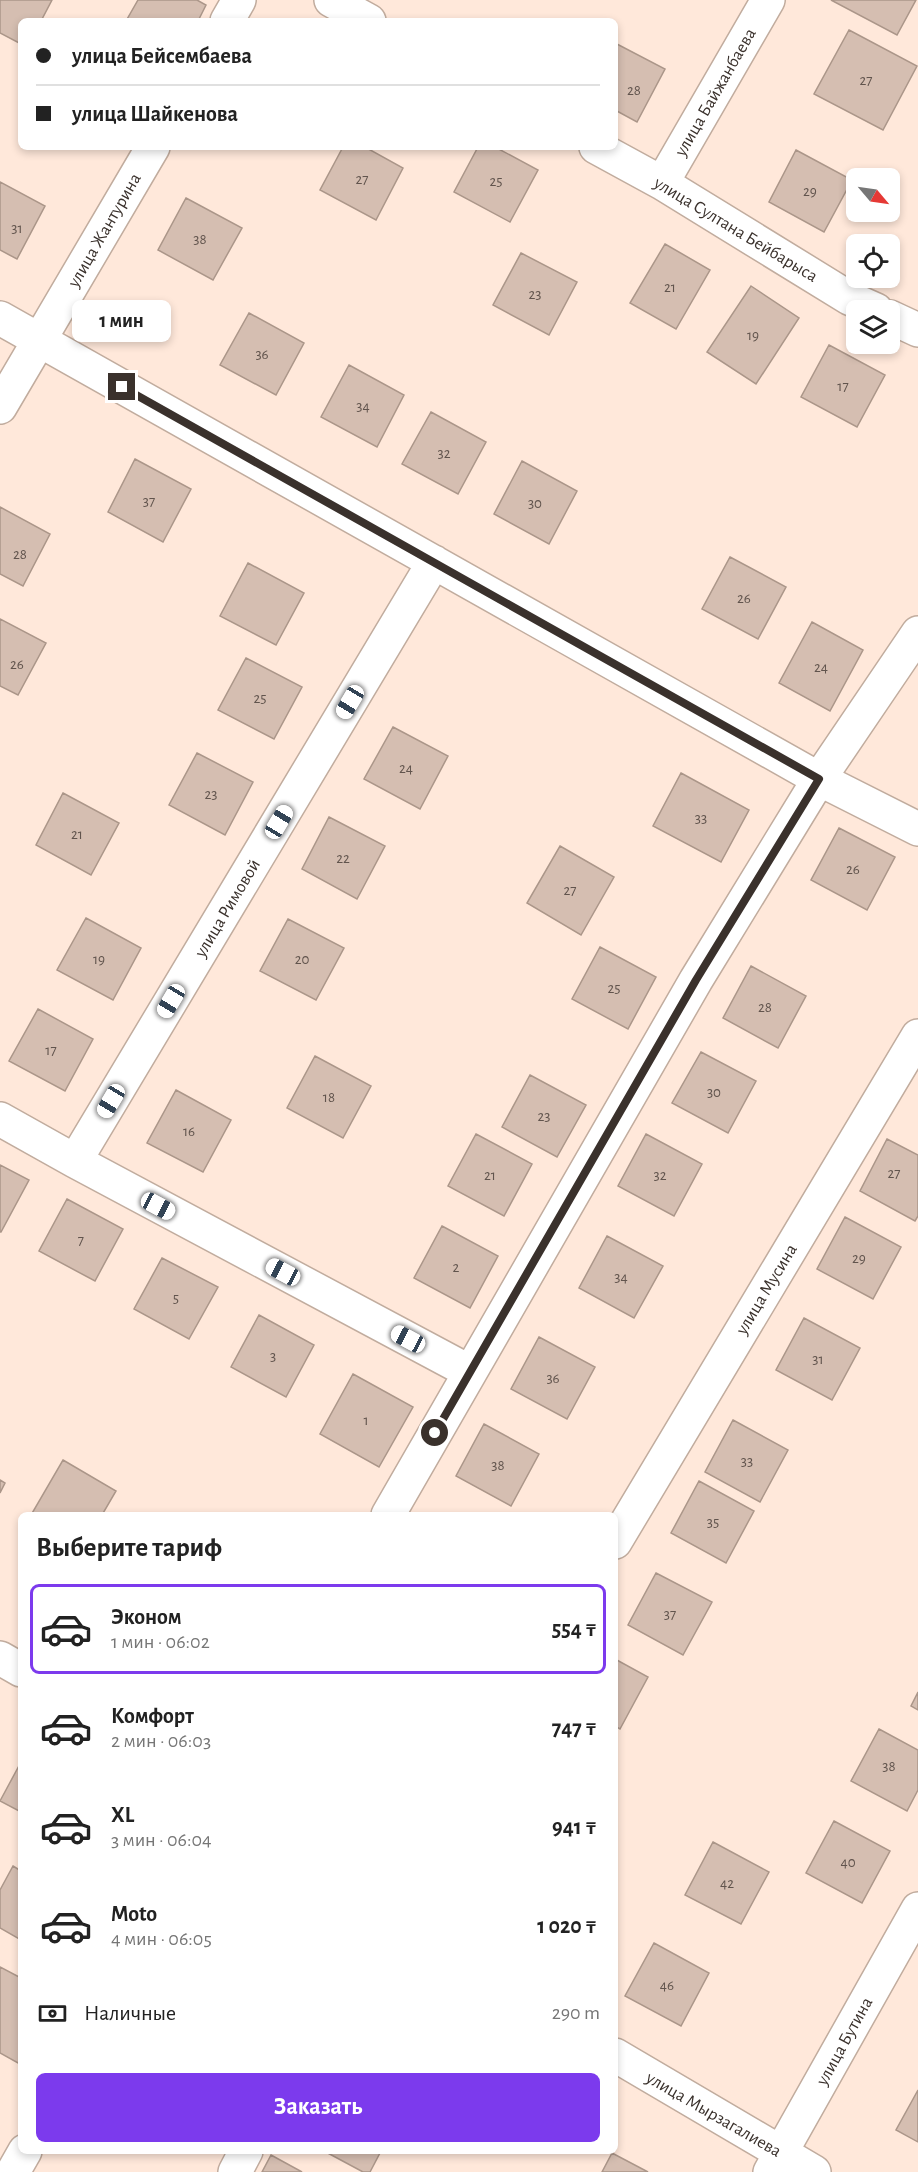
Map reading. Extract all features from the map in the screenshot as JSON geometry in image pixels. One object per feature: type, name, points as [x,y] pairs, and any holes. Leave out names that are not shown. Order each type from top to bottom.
[{"type":"street","points":[[229,18],[239,0]]},
{"type":"street","points":[[331,0],[364,18]]},
{"type":"street","name":"улица Байжанбаева","points":[[662,183],[768,0]]},
{"type":"street","name":"улица Жантурина","points":[[0,406],[151,150]]},
{"type":"street","name":"улица Султана Бейбарыса","points":[[602,150],[662,183],[854,300]]},
{"type":"street","points":[[0,318],[819,779],[918,829]]},
{"type":"street","points":[[900,322],[918,330]]},
{"type":"street","name":"улица Римовой","points":[[75,1161],[434,562]]},
{"type":"street","points":[[390,1512],[696,980],[819,779],[918,633]]},
{"type":"street","name":"улица Мусина","points":[[618,1537],[918,1036]]},
{"type":"street","points":[[0,1119],[470,1372]]},
{"type":"street","points":[[0,1658],[18,1668]]},
{"type":"street","name":"улица Бутина","points":[[776,2162],[918,1910]]},
{"type":"street","name":"улица Мырзагалиева","points":[[618,2057],[776,2162],[814,2172]]},
{"type":"street","points":[[13,2172],[23,2154]]},
{"type":"street","points":[[235,2172],[244,2154]]},
{"type":"building","points":[[0,0],[52,0],[43,18],[18,18],[18,42],[0,33]]},
{"type":"building","points":[[138,0],[197,0],[206,5],[200,18],[128,18]]},
{"type":"building","points":[[831,0],[916,0],[897,35]]},
{"type":"building","points":[[849,30],[917,66],[883,130],[814,94]]},
{"type":"building","points":[[618,45],[665,69],[637,122],[618,112]]},
{"type":"building","points":[[341,150],[370,150],[403,168],[376,220],[320,190]]},
{"type":"building","points":[[476,150],[501,150],[538,170],[510,222],[454,192]]},
{"type":"building","points":[[796,150],[846,177],[846,191],[824,232],[769,202]]},
{"type":"building","points":[[0,182],[45,206],[17,259],[0,250]]},
{"type":"building","points":[[186,198],[242,228],[213,280],[158,250]]},
{"type":"building","points":[[665,244],[710,270],[676,329],[630,303]]},
{"type":"building","points":[[521,253],[577,282],[549,335],[493,305]]},
{"type":"building","points":[[751,286],[799,318],[756,384],[707,352]]},
{"type":"building","points":[[249,313],[304,343],[276,395],[220,365]]},
{"type":"building","points":[[829,345],[885,375],[857,427],[801,397]]},
{"type":"building","points":[[349,365],[404,395],[377,447],[321,417]]},
{"type":"building","points":[[431,412],[486,442],[458,494],[402,464]]},
{"type":"building","points":[[135,459],[191,489],[163,542],[108,512]]},
{"type":"building","points":[[522,461],[577,491],[549,544],[494,514]]},
{"type":"building","points":[[0,507],[50,534],[23,586],[0,574]]},
{"type":"building","points":[[730,557],[786,587],[758,639],[702,609]]},
{"type":"building","points":[[248,563],[304,593],[276,645],[220,616]]},
{"type":"building","points":[[0,619],[46,643],[18,695],[0,686]]},
{"type":"building","points":[[812,622],[863,650],[830,711],[779,683]]},
{"type":"building","points":[[246,658],[302,687],[274,739],[218,710]]},
{"type":"building","points":[[393,727],[448,756],[420,809],[364,779]]},
{"type":"building","points":[[197,753],[253,782],[225,835],[169,805]]},
{"type":"building","points":[[681,773],[749,810],[721,862],[653,826]]},
{"type":"building","points":[[63,793],[119,823],[91,875],[36,845]]},
{"type":"building","points":[[329,817],[385,846],[357,899],[302,869]]},
{"type":"building","points":[[839,828],[895,857],[867,910],[811,880]]},
{"type":"building","points":[[560,846],[614,877],[581,935],[527,903]]},
{"type":"building","points":[[86,918],[141,948],[113,1000],[57,970]]},
{"type":"building","points":[[288,919],[344,948],[316,1000],[260,971]]},
{"type":"building","points":[[600,947],[656,977],[628,1029],[572,999]]},
{"type":"building","points":[[751,966],[806,996],[778,1048],[723,1018]]},
{"type":"building","points":[[38,1009],[93,1039],[65,1091],[9,1061]]},
{"type":"building","points":[[701,1052],[756,1081],[728,1133],[672,1103]]},
{"type":"building","points":[[315,1056],[371,1086],[343,1138],[287,1108]]},
{"type":"building","points":[[530,1075],[586,1105],[557,1157],[502,1127]]},
{"type":"building","points":[[176,1090],[231,1120],[203,1172],[147,1143]]},
{"type":"building","points":[[476,1134],[532,1164],[504,1216],[448,1186]]},
{"type":"building","points":[[646,1134],[702,1164],[674,1216],[618,1186]]},
{"type":"building","points":[[887,1139],[918,1155],[918,1216],[915,1221],[860,1191]]},
{"type":"building","points":[[0,1165],[29,1180],[1,1232],[0,1232]]},
{"type":"building","points":[[67,1199],[123,1229],[95,1281],[39,1251]]},
{"type":"building","points":[[845,1217],[901,1247],[873,1299],[817,1269]]},
{"type":"building","points":[[442,1226],[498,1256],[470,1308],[414,1278]]},
{"type":"building","points":[[607,1236],[663,1266],[634,1318],[579,1288]]},
{"type":"building","points":[[162,1258],[218,1287],[189,1339],[134,1309]]},
{"type":"building","points":[[259,1315],[314,1345],[286,1397],[231,1367]]},
{"type":"building","points":[[804,1318],[860,1348],[832,1400],[776,1370]]},
{"type":"building","points":[[539,1337],[595,1367],[567,1419],[511,1389]]},
{"type":"building","points":[[353,1374],[413,1407],[379,1467],[320,1434]]},
{"type":"building","points":[[733,1420],[788,1450],[760,1502],[705,1472]]},
{"type":"building","points":[[484,1424],[539,1454],[511,1506],[456,1476]]},
{"type":"building","points":[[63,1460],[116,1491],[104,1512],[33,1512]]},
{"type":"building","points":[[0,1480],[5,1483],[0,1493]]},
{"type":"building","points":[[699,1481],[754,1511],[726,1563],[671,1533]]},
{"type":"building","points":[[656,1573],[712,1602],[683,1655],[628,1625]]},
{"type":"building","points":[[618,1661],[648,1677],[620,1729],[618,1728]]},
{"type":"building","points":[[918,1692],[918,1710],[911,1706]]},
{"type":"building","points":[[879,1729],[918,1750],[918,1790],[907,1811],[851,1781]]},
{"type":"building","points":[[18,1768],[18,1810],[0,1801]]},
{"type":"building","points":[[834,1821],[890,1851],[862,1903],[806,1873]]},
{"type":"building","points":[[713,1842],[769,1872],[741,1924],[685,1895]]},
{"type":"building","points":[[13,1866],[18,1869],[18,1938],[0,1928],[0,1890]]},
{"type":"building","points":[[654,1943],[709,1973],[681,2026],[625,1996]]},
{"type":"building","points":[[0,1967],[18,1976],[18,2063],[0,2053]]},
{"type":"building","points":[[918,2090],[918,2142],[896,2130]]},
{"type":"building","points":[[330,2154],[379,2154],[370,2172],[363,2172]]},
{"type":"building","points":[[611,2154],[614,2154],[648,2172],[602,2172]]},
{"type":"building","points":[[271,2155],[302,2172],[262,2172]]},
{"type":"route","points":[[122,387],[819,779],[696,980],[435,1433]]}]
